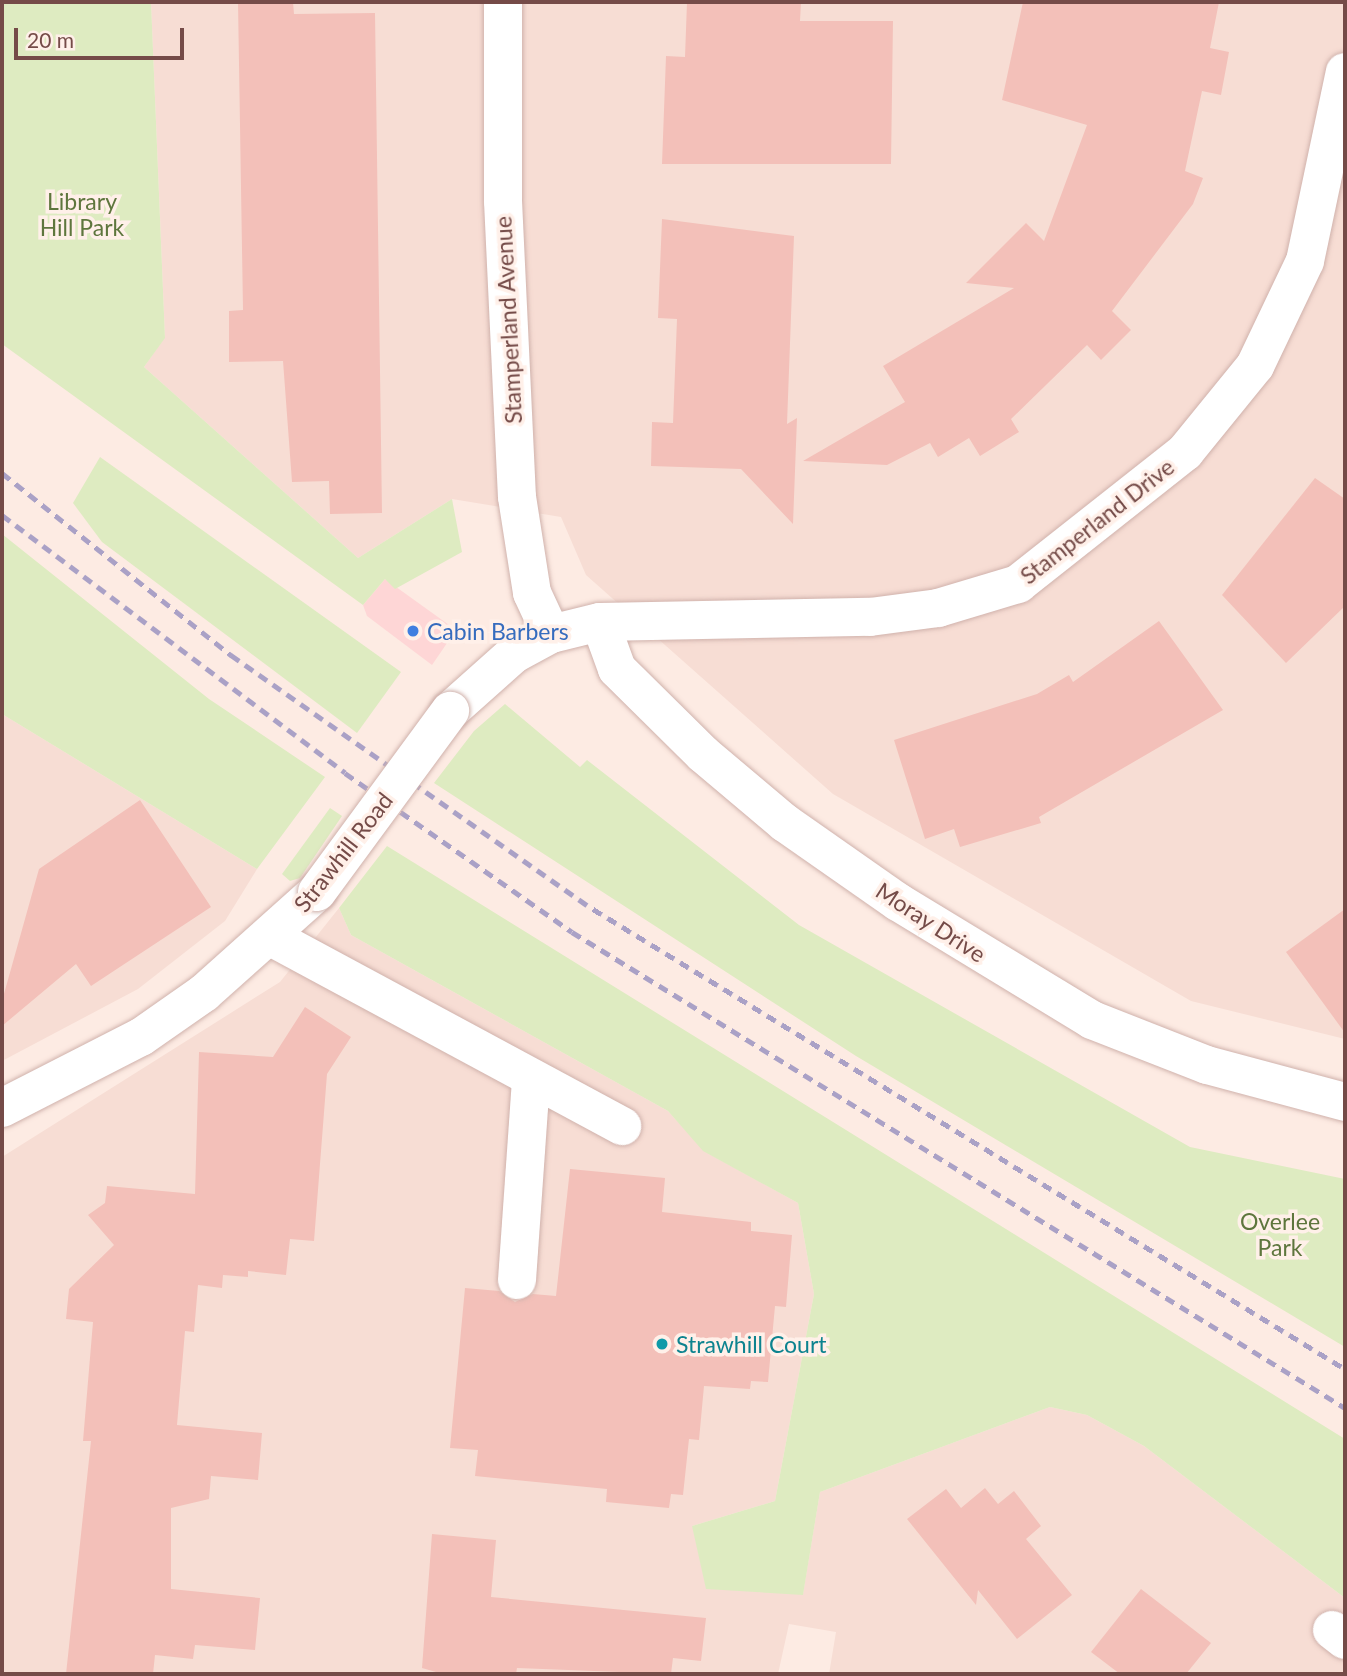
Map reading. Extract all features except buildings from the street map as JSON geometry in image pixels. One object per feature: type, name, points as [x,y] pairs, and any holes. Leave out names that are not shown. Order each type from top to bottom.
[{"type":"street","name":"Stamperland Avenue","points":[[503,2],[503,201],[517,496],[532,593],[551,634]]},
{"type":"street","name":"Stamperland Drive","points":[[551,634],[600,622],[682,616],[870,617],[939,608],[1018,584],[1084,537],[1220,414],[1283,318],[1305,261],[1345,72]]},
{"type":"street","name":"Moray Drive","points":[[600,622],[617,669],[703,754],[785,823],[898,902],[1092,1020],[1207,1065],[1345,1102]]},
{"type":"street","name":"Strawhill Road","points":[[2,1108],[141,1037],[271,937],[317,892],[450,711],[491,669],[551,634]]},
{"type":"street","points":[[271,937],[531,1080],[622,1126]]},
{"type":"street","points":[[517,1280],[531,1080]]},
{"type":"shaded area","points":[[151,2],[1345,2],[1345,1039],[1191,1001],[833,794],[586,575],[561,517],[452,499],[358,558],[144,367],[165,337]]},
{"type":"shaded area","name":"Cabin Barbers","points":[[385,579],[456,630],[432,665],[367,616],[363,605]]},
{"type":"shaded area","points":[[2,714],[257,869],[225,921],[138,989],[2,1061]]},
{"type":"shaded area","points":[[339,908],[351,935],[668,1111],[704,1151],[798,1203],[814,1294],[775,1501],[692,1526],[803,1594],[820,1492],[1050,1407],[1087,1415],[1144,1446],[1345,1598],[1345,1674],[829,1674],[836,1632],[789,1624],[778,1674],[2,1674],[2,1157],[280,982]]},
{"type":"green space","name":"Library Hill Park","points":[[2,2],[151,2],[165,338],[144,367],[358,558],[452,499],[462,552],[395,589],[385,579],[363,605],[2,344]]},
{"type":"green space","points":[[100,457],[401,672],[357,733],[102,542],[73,503]]},
{"type":"green space","points":[[2,534],[209,699],[325,777],[257,869],[2,714]]},
{"type":"green space","name":"Overlee Park","points":[[505,704],[580,767],[587,760],[799,925],[1190,1147],[1345,1179],[1345,1347],[856,1056],[434,783],[474,731]]},
{"type":"green space","points":[[330,808],[342,816],[300,878],[290,881],[282,874]]},
{"type":"green space","points":[[387,846],[1345,1439],[1345,1598],[1144,1446],[1087,1415],[1050,1407],[820,1492],[803,1595],[706,1589],[692,1526],[775,1501],[814,1294],[798,1203],[703,1151],[668,1111],[351,935],[339,908]]},
{"type":"railway","points":[[2,473],[231,655],[593,909],[1345,1369]]},
{"type":"railway","points":[[2,515],[345,773],[572,932],[1345,1408]]},
{"type":"place","name":"Cabin Barbers","points":[[413,631]]},
{"type":"place","name":"Strawhill Court","points":[[662,1344]]}]
